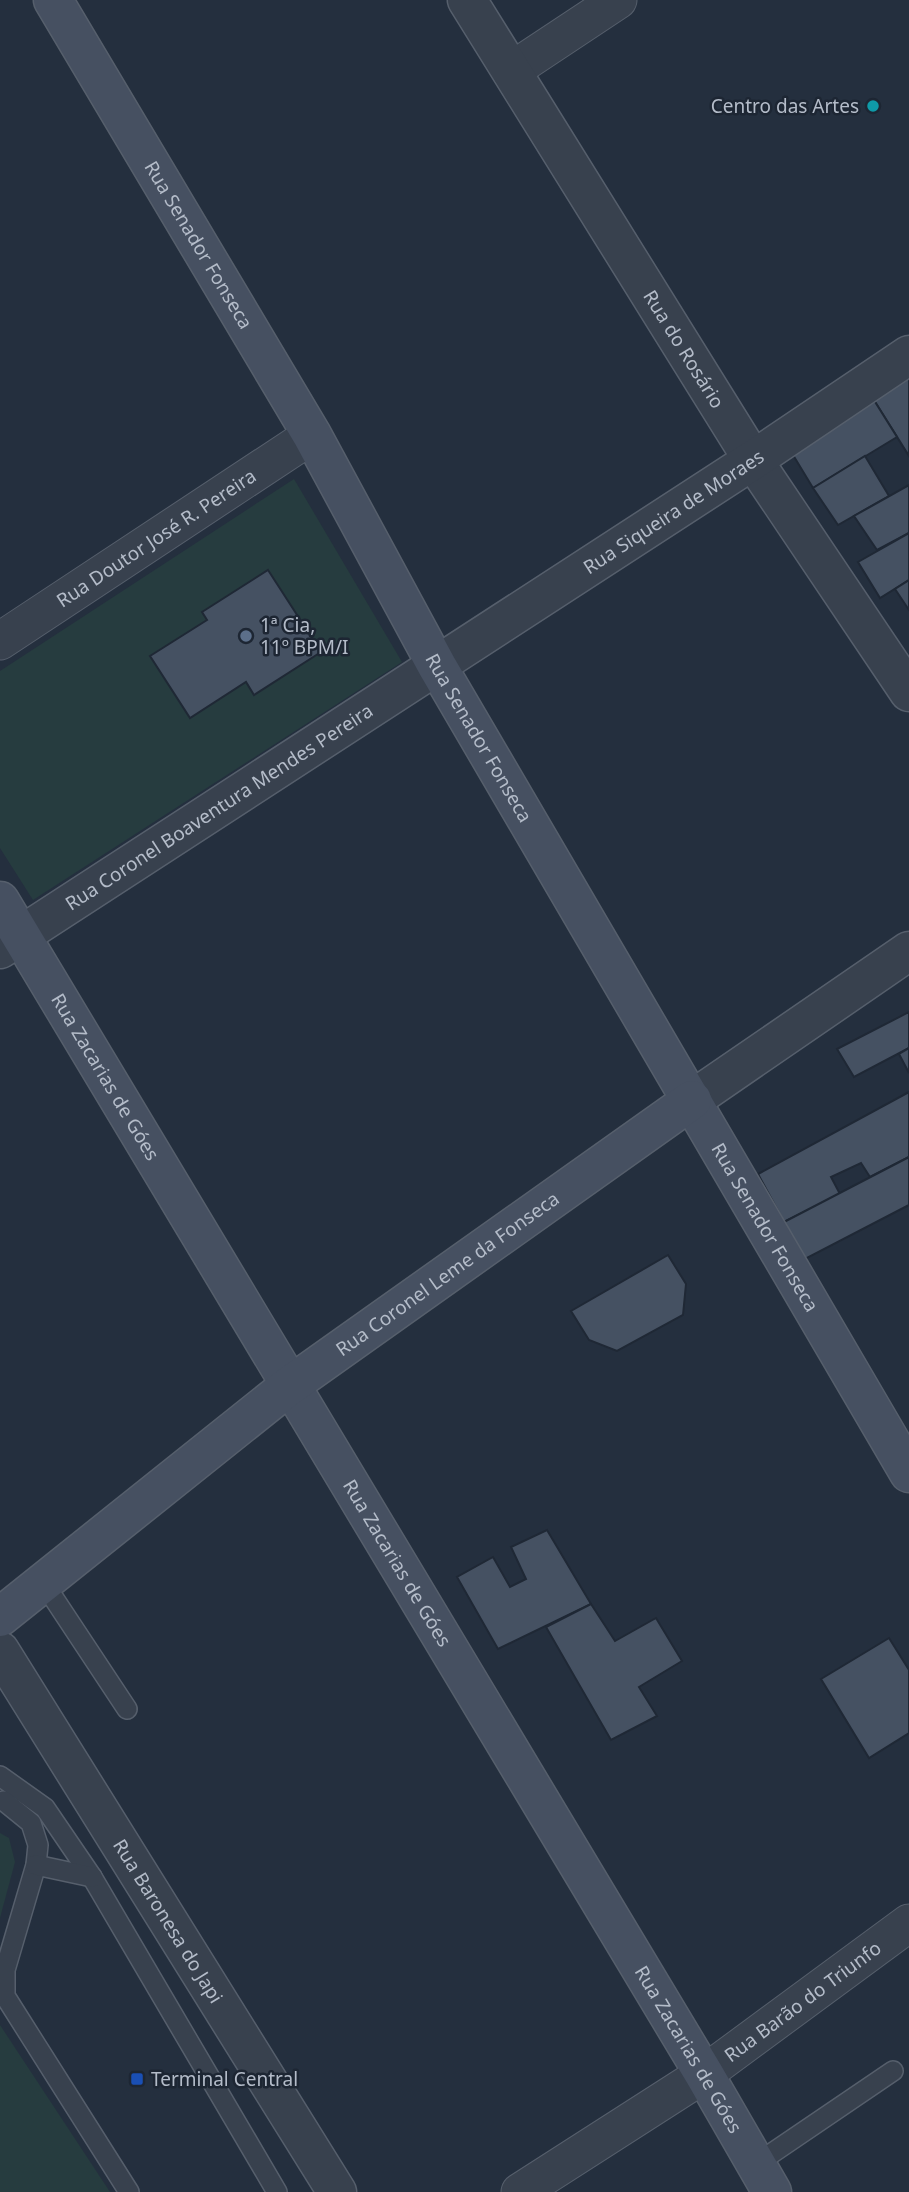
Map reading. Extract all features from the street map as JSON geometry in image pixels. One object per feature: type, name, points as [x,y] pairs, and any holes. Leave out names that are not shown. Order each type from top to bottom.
[{"type":"main road","name":"Rua Senador Fonseca","points":[[53,0],[312,435],[437,666],[909,1473]]},
{"type":"main road","name":"Rua Zacarias de Góes","points":[[0,901],[11,942],[289,1385],[764,2178]]},
{"type":"main road","name":"Rua Coronel Leme da Fonseca","points":[[0,1617],[289,1385],[692,1100]]},
{"type":"street","name":"Rua do Rosário","points":[[467,0],[753,460],[909,692]]},
{"type":"street","points":[[511,71],[618,0]]},
{"type":"street","name":"Rua Siqueira de Moraes","points":[[437,666],[909,355]]},
{"type":"street","name":"Rua Doutor José R. Pereira","points":[[0,641],[312,435]]},
{"type":"street","name":"Rua Coronel Boaventura Mendes Pereira","points":[[11,942],[437,666]]},
{"type":"street","name":"Rua Coronel Leme da Fonseca","points":[[692,1100],[909,951]]},
{"type":"street","name":"Rua Baronesa do Japi","points":[[0,1651],[337,2192]]},
{"type":"street","name":"Rua Barão do Triunfo","points":[[520,2192],[704,2074],[909,1923]]},
{"type":"lane","points":[[43,1582],[127,1709]]},
{"type":"lane","points":[[0,1776],[45,1808],[92,1877],[278,2192]]},
{"type":"lane","points":[[2,1801],[45,1808]]},
{"type":"lane","points":[[2,1801],[32,1823],[38,1845],[36,1865],[5,1970],[5,1996],[129,2192]]},
{"type":"lane","points":[[36,1865],[92,1877]]},
{"type":"lane","points":[[764,2178],[893,2071]]},
{"type":"green space","points":[[294,479],[402,662],[33,900],[0,848],[0,671]]},
{"type":"green space","points":[[0,1833],[9,1838],[15,1862],[0,1918]]},
{"type":"green space","points":[[0,2025],[110,2192],[0,2192]]},
{"type":"building","points":[[909,375],[909,456],[872,397]]},
{"type":"building","points":[[872,397],[897,437],[813,488],[790,450]]},
{"type":"building","points":[[865,456],[889,496],[838,525],[813,488]]},
{"type":"building","points":[[909,485],[909,533],[877,550],[854,516]]},
{"type":"building","points":[[909,533],[909,580],[880,598],[858,562]]},
{"type":"building","name":"1ª Cia, 11º BPM/I","points":[[268,570],[321,652],[254,695],[246,682],[190,718],[150,656],[207,620],[202,612]]},
{"type":"building","points":[[909,580],[909,610],[895,589]]},
{"type":"building","points":[[909,1012],[909,1048],[854,1077],[837,1049]]},
{"type":"building","points":[[909,1048],[909,1073],[899,1054]]},
{"type":"building","points":[[909,1092],[909,1157],[870,1177],[861,1163],[831,1177],[840,1194],[784,1222],[758,1174]]},
{"type":"building","points":[[909,1157],[909,1205],[805,1259],[784,1222]]},
{"type":"building","points":[[668,1255],[686,1284],[683,1315],[617,1351],[589,1340],[571,1311]]},
{"type":"building","points":[[547,1530],[591,1604],[498,1649],[457,1577],[493,1557],[510,1587],[526,1579],[511,1547]]},
{"type":"building","points":[[591,1604],[615,1641],[656,1618],[682,1661],[639,1687],[657,1716],[611,1740],[546,1627]]},
{"type":"building","points":[[889,1638],[909,1670],[909,1733],[869,1758],[821,1679]]},
{"type":"place","name":"Centro das Artes","points":[[873,106]]},
{"type":"place","name":"1ª Cia, 11º BPM/I","points":[[246,636]]},
{"type":"place","name":"Terminal Central","points":[[137,2079]]}]
